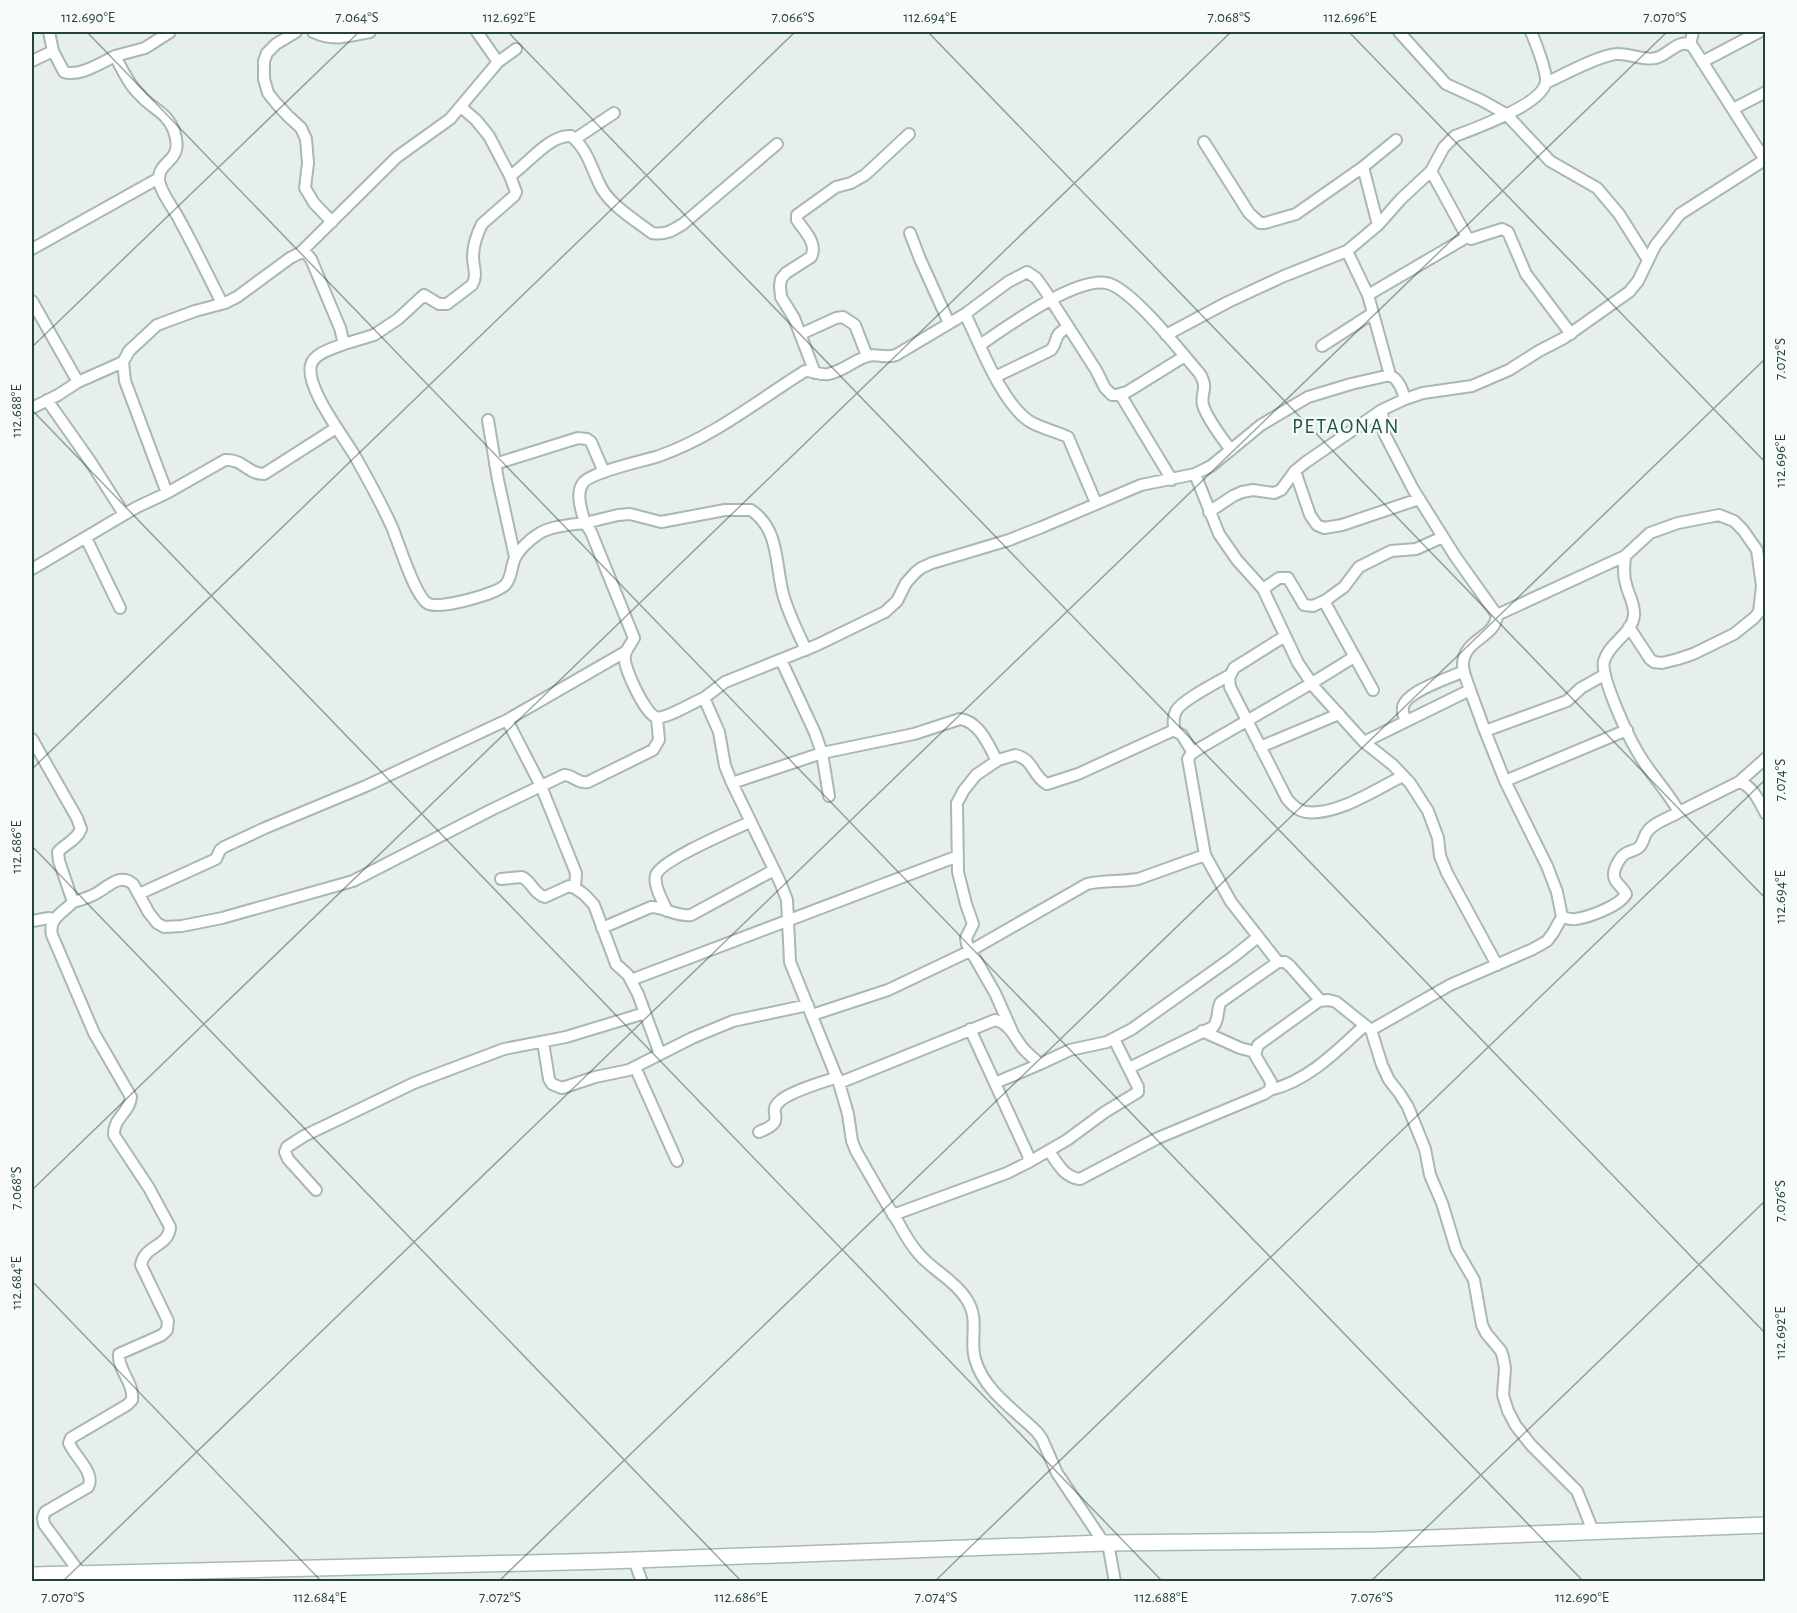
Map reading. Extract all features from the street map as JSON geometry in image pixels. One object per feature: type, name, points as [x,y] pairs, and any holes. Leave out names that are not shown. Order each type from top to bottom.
[{"type":"main road","points":[[32,1575],[634,1560],[1106,1543],[1377,1540],[1766,1525]]},
{"type":"street","points":[[49,32],[53,51],[63,72],[71,75],[115,56],[145,48],[170,32]]},
{"type":"street","points":[[296,32],[276,44],[267,53],[264,62],[264,79],[268,93],[301,128],[306,139],[308,163],[305,188],[314,203],[332,222]]},
{"type":"street","points":[[313,32],[331,38],[370,32]]},
{"type":"street","points":[[477,32],[498,62]]},
{"type":"street","points":[[1399,32],[1446,84],[1506,114],[1550,161],[1597,188],[1610,201],[1648,260]]},
{"type":"street","points":[[1166,335],[1284,276],[1347,251],[1378,225],[1431,171],[1449,141],[1455,136],[1531,102],[1541,92],[1546,82],[1534,32]]},
{"type":"street","points":[[1690,45],[1693,32]]},
{"type":"street","points":[[1702,62],[1759,32]]},
{"type":"street","points":[[1209,513],[1242,492],[1281,490],[1295,471],[1315,455],[1382,410],[1423,393],[1472,386],[1509,370],[1571,334],[1629,292],[1638,281],[1660,238],[1680,214],[1765,159],[1690,45],[1682,43],[1665,55],[1656,58],[1617,53],[1546,82]]},
{"type":"street","points":[[167,493],[125,381],[123,362],[129,351],[157,326],[237,297],[300,253],[397,157],[450,119],[498,62],[516,49]]},
{"type":"street","points":[[32,61],[53,51]]},
{"type":"street","points":[[115,56],[137,93],[149,105],[160,110],[174,132],[177,145],[176,154],[161,168],[160,185],[222,303]]},
{"type":"street","points":[[1733,110],[1766,92]]},
{"type":"street","points":[[461,107],[489,136],[516,188],[514,196],[479,228],[473,256],[476,275],[472,285],[447,304],[439,304],[424,295],[398,319],[374,335],[344,344],[314,358],[310,367],[321,402],[378,497],[399,543],[414,584],[423,600],[429,604],[439,605],[473,599],[498,591],[507,583],[515,557],[539,533],[556,528],[618,515],[630,514],[661,522],[725,510],[751,510],[760,517],[773,540],[784,596],[806,650]]},
{"type":"street","points":[[575,139],[614,113]]},
{"type":"street","points":[[815,373],[794,318],[781,297],[780,286],[786,273],[811,257],[814,248],[810,238],[796,220],[797,215],[836,187],[865,176],[909,134]]},
{"type":"street","points":[[510,176],[548,144],[566,135],[571,136],[584,151],[608,198],[652,232],[661,234],[670,232],[683,224],[777,144]]},
{"type":"street","points":[[1204,142],[1249,213],[1260,223],[1281,220],[1296,214],[1363,167],[1396,140]]},
{"type":"street","points":[[1363,167],[1378,225]]},
{"type":"street","points":[[1431,171],[1467,237],[1471,239],[1502,229],[1508,232],[1526,274],[1571,334]]},
{"type":"street","points":[[32,249],[159,178]]},
{"type":"street","points":[[910,233],[949,323]]},
{"type":"street","points":[[1368,295],[1467,237]]},
{"type":"street","points":[[1347,251],[1368,295],[1390,375],[1400,384],[1405,399]]},
{"type":"street","points":[[300,253],[306,253],[311,259],[340,328],[344,344]]},
{"type":"street","points":[[139,894],[216,859],[220,850],[243,838],[366,786],[507,720],[625,652],[634,638],[591,532],[585,523],[579,491],[582,484],[591,476],[684,447],[743,413],[805,371],[830,374],[867,356],[875,355],[883,358],[896,355],[965,314],[1008,282],[1027,272],[1036,278],[1051,300],[1108,392],[1116,395],[1127,392],[1185,357]]},
{"type":"street","points":[[980,345],[1051,300],[1095,282],[1109,284],[1127,294],[1200,374],[1205,383],[1202,402],[1205,411],[1231,450]]},
{"type":"street","points":[[32,301],[78,382]]},
{"type":"street","points":[[965,314],[995,377],[1011,402],[1029,421],[1068,437],[1096,503]]},
{"type":"street","points":[[1322,346],[1373,314]]},
{"type":"street","points":[[801,334],[843,317],[855,325],[867,356]]},
{"type":"street","points":[[995,377],[1054,348],[1057,335],[1068,327]]},
{"type":"street","points":[[32,408],[78,382],[123,362]]},
{"type":"street","points":[[625,652],[625,659],[634,685],[649,713],[657,718],[664,717],[704,698],[725,682],[806,650],[885,612],[897,601],[906,583],[921,568],[943,559],[1009,540],[1141,485],[1195,474],[1211,465],[1261,425],[1308,397],[1390,375]]},
{"type":"street","points":[[1120,394],[1172,480]]},
{"type":"street","points":[[47,400],[124,514]]},
{"type":"street","points":[[1049,1151],[1071,1178],[1080,1179],[1158,1138],[1290,1083],[1318,1066],[1368,1028],[1450,985],[1533,950],[1546,941],[1562,917],[1557,892],[1547,866],[1505,781],[1463,667],[1465,654],[1472,644],[1497,623],[1497,615],[1419,499],[1384,433],[1382,410]]},
{"type":"street","points":[[488,420],[515,557]]},
{"type":"street","points":[[32,569],[136,507],[167,493],[225,460],[234,460],[257,474],[264,474],[336,428]]},
{"type":"street","points":[[495,464],[578,438],[591,442],[604,472]]},
{"type":"street","points":[[1295,471],[1310,514],[1317,525],[1324,528],[1342,525],[1419,499]]},
{"type":"street","points":[[1195,474],[1219,534],[1237,560],[1263,589],[1298,663],[1312,683],[1364,742],[1393,765],[1410,783],[1428,811],[1447,873],[1497,965]]},
{"type":"street","points":[[1497,615],[1625,556],[1650,533],[1678,523],[1719,515],[1734,521],[1743,530],[1757,550],[1762,586],[1763,606],[1754,618],[1734,634],[1693,654],[1670,661],[1654,662],[1650,659],[1629,627]]},
{"type":"street","points":[[1263,589],[1278,578],[1288,578],[1304,605],[1313,606],[1344,587],[1359,567],[1391,551],[1416,549],[1443,537]]},
{"type":"street","points":[[86,538],[120,608]]},
{"type":"street","points":[[1625,556],[1624,573],[1634,608],[1634,618],[1611,648],[1604,662],[1604,675],[1636,751],[1679,812]]},
{"type":"street","points":[[1324,601],[1373,690]]},
{"type":"street","points":[[1175,731],[1174,719],[1179,707],[1285,636]]},
{"type":"street","points":[[1278,962],[1231,902],[1205,855],[1188,759],[1193,753],[1354,657]]},
{"type":"street","points":[[781,660],[815,733],[822,753],[829,796]]},
{"type":"street","points":[[1406,721],[1402,712],[1406,700],[1417,692],[1464,671]]},
{"type":"street","points":[[1230,675],[1230,687],[1287,800],[1299,810],[1308,813],[1331,810],[1403,776]]},
{"type":"street","points":[[1485,731],[1567,701],[1581,688],[1604,675]]},
{"type":"street","points":[[1364,742],[1470,690]]},
{"type":"street","points":[[704,698],[719,732],[725,766],[787,900],[790,962],[838,1080],[848,1114],[852,1141],[893,1215],[919,1255],[952,1282],[965,1297],[972,1309],[974,1321],[975,1359],[987,1383],[1042,1439],[1057,1473],[1106,1543],[1115,1581]]},
{"type":"street","points":[[1260,747],[1339,714]]},
{"type":"street","points":[[80,1573],[43,1518],[45,1512],[88,1487],[91,1482],[90,1476],[71,1449],[69,1443],[71,1438],[132,1400],[131,1387],[118,1362],[119,1354],[162,1335],[167,1330],[168,1321],[141,1265],[145,1254],[170,1234],[170,1227],[149,1188],[114,1135],[113,1128],[131,1103],[131,1097],[94,1033],[52,935],[50,929],[54,920],[73,902],[94,894],[118,880],[128,880],[133,884],[157,923],[164,927],[222,918],[353,880],[564,775],[569,775],[582,783],[588,782],[653,750],[659,740],[657,718]]},
{"type":"street","points":[[732,783],[822,753],[914,734],[960,719],[973,724],[981,733],[997,761]]},
{"type":"street","points":[[507,720],[541,786],[576,873],[575,888]]},
{"type":"street","points":[[1505,781],[1627,730]]},
{"type":"street","points":[[1175,731],[1182,735],[1193,753]]},
{"type":"street","points":[[1040,1064],[1023,1048],[1012,1031],[995,993],[966,944],[966,938],[973,924],[958,872],[957,803],[976,775],[997,761],[1015,754],[1023,756],[1042,781],[1050,784],[1175,731]]},
{"type":"street","points":[[32,739],[81,829],[74,840],[64,845],[58,852],[73,902]]},
{"type":"street","points":[[1562,917],[1575,920],[1609,907],[1624,898],[1626,894],[1614,878],[1614,873],[1624,854],[1638,848],[1643,843],[1647,832],[1652,828],[1738,782],[1766,758]]},
{"type":"street","points":[[1738,782],[1743,782],[1755,795],[1766,814]]},
{"type":"street","points":[[667,911],[656,881],[656,874],[662,866],[750,822]]},
{"type":"street","points":[[543,1042],[549,1079],[556,1087],[562,1088],[595,1077],[619,1073],[733,1021],[746,1017],[810,1010],[888,990],[970,951],[1087,884],[1138,879],[1205,855]]},
{"type":"street","points":[[631,980],[957,856]]},
{"type":"street","points":[[602,928],[651,907],[677,915],[691,915],[774,870]]},
{"type":"street","points":[[501,879],[522,877],[527,879],[537,893],[545,897],[569,886],[575,888],[594,905],[616,964],[631,980],[660,1054]]},
{"type":"street","points":[[32,921],[49,918],[54,920]]},
{"type":"street","points":[[995,1083],[1070,1050],[1114,1039],[1132,1029],[1258,937]]},
{"type":"street","points":[[1129,1068],[1213,1027],[1219,1016],[1221,1002],[1278,962],[1285,962],[1290,966],[1321,1001]]},
{"type":"street","points":[[1270,1090],[1271,1082],[1257,1061],[1255,1052],[1260,1042],[1319,1001],[1336,1002],[1368,1028],[1389,1080],[1408,1107],[1425,1149],[1430,1175],[1442,1203],[1456,1250],[1474,1280],[1482,1325],[1503,1357],[1505,1368],[1503,1395],[1508,1411],[1531,1445],[1577,1491],[1593,1531]]},
{"type":"street","points":[[316,1190],[288,1159],[285,1152],[287,1147],[304,1136],[414,1083],[504,1049],[566,1037],[645,1013]]},
{"type":"street","points":[[759,1132],[773,1126],[776,1121],[777,1103],[785,1097],[838,1080],[995,1020],[1001,1021],[1012,1031]]},
{"type":"street","points":[[970,1029],[1028,1155],[1029,1162]]},
{"type":"street","points":[[1202,1031],[1240,1048],[1255,1052]]},
{"type":"street","points":[[893,1215],[1007,1173],[1049,1151],[1105,1112],[1135,1095],[1138,1087],[1114,1039]]},
{"type":"street","points":[[635,1067],[677,1161]]},
{"type":"street","points":[[634,1560],[642,1581]]},
{"type":"district","name":"PETAONAN","points":[[1346,426]]}]
